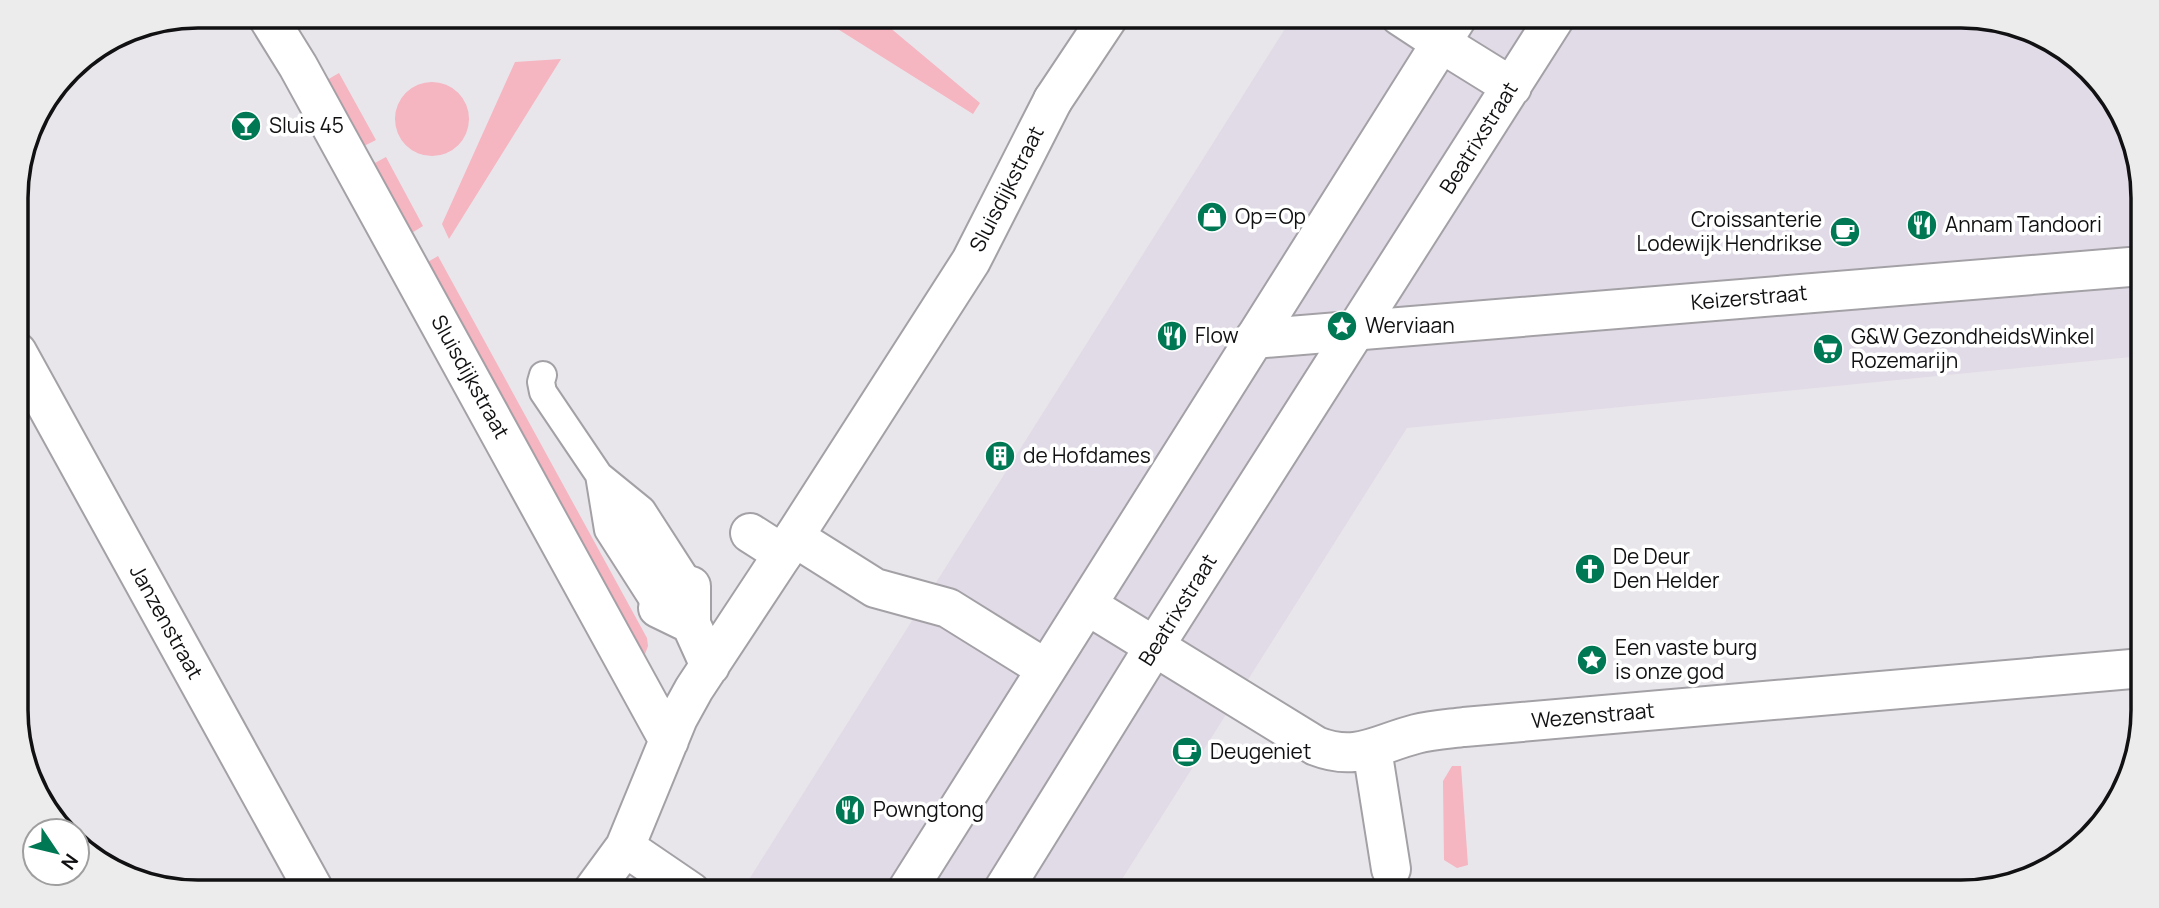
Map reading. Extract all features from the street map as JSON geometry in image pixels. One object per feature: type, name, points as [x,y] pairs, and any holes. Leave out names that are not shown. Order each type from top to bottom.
[{"type":"street","name":"Sluisdijkstraat","points":[[274,28],[669,741]]},
{"type":"street","name":"Sluisdijkstraat","points":[[601,880],[625,847],[678,718],[694,689],[971,261],[1053,100],[1101,28]]},
{"type":"street","name":"Beatrixstraat","points":[[1009,880],[1154,647],[1549,28]]},
{"type":"street","points":[[914,880],[1449,29],[1512,87]]},
{"type":"street","name":"Keizerstraat","points":[[1357,330],[2131,267]]},
{"type":"street","points":[[1254,339],[1357,330]]},
{"type":"street","name":"Janzenstraat","points":[[28,372],[308,880]]},
{"type":"street","points":[[750,533],[789,545],[875,588],[948,608],[1046,669]]},
{"type":"street","points":[[679,604],[710,666]]},
{"type":"street","name":"Wezenstraat","points":[[1087,605],[1316,746],[1333,753],[1372,749],[1417,734],[1464,727],[2131,669]]},
{"type":"street","points":[[1372,749],[1391,869]]},
{"type":"street","points":[[625,847],[673,880]]},
{"type":"lane","points":[[543,375],[543,392],[599,475],[642,510],[679,604]]},
{"type":"lane","points":[[599,475],[608,530],[679,604]]},
{"type":"shaded area","points":[[836,28],[890,28],[980,103],[973,114]]},
{"type":"shaded area","points":[[1285,28],[1972,28],[2015,37],[2046,51],[2081,78],[2108,113],[2118,133],[2130,176],[2131,357],[1407,428],[1122,880],[749,880]]},
{"type":"shaded area","points":[[561,59],[449,239],[442,224],[515,62]]},
{"type":"shaded area","points":[[339,73],[376,140],[364,146],[327,80]]},
{"type":"shaded area","points":[[425,82],[439,82],[453,88],[463,98],[469,119],[463,140],[453,150],[439,156],[425,156],[411,150],[401,140],[395,126],[395,112],[401,98],[411,88]]},
{"type":"shaded area","points":[[386,157],[423,226],[410,234],[373,164]]},
{"type":"shaded area","points":[[438,256],[647,638],[648,646],[642,662],[426,263]]},
{"type":"shaded area","points":[[1452,766],[1461,766],[1468,865],[1457,868],[1444,860],[1443,781]]},
{"type":"place","name":"Sluis 45","points":[[246,126]]},
{"type":"place","name":"Op=Op","points":[[1212,217]]},
{"type":"place","name":"Annam Tandoori","points":[[1922,225]]},
{"type":"place","name":"Croissanterie Lodewijk Hendrikse","points":[[1845,232]]},
{"type":"place","name":"Werviaan","points":[[1342,326]]},
{"type":"place","name":"Flow","points":[[1172,336]]},
{"type":"place","name":"G&W GezondheidsWinkel Rozemarijn","points":[[1828,349]]},
{"type":"place","name":"de Hofdames","points":[[1000,456]]},
{"type":"place","name":"De Deur Den Helder","points":[[1590,569]]},
{"type":"place","name":"Een vaste burg is onze god","points":[[1592,660]]},
{"type":"place","name":"Deugeniet","points":[[1187,752]]},
{"type":"place","name":"Powngtong","points":[[850,810]]}]
